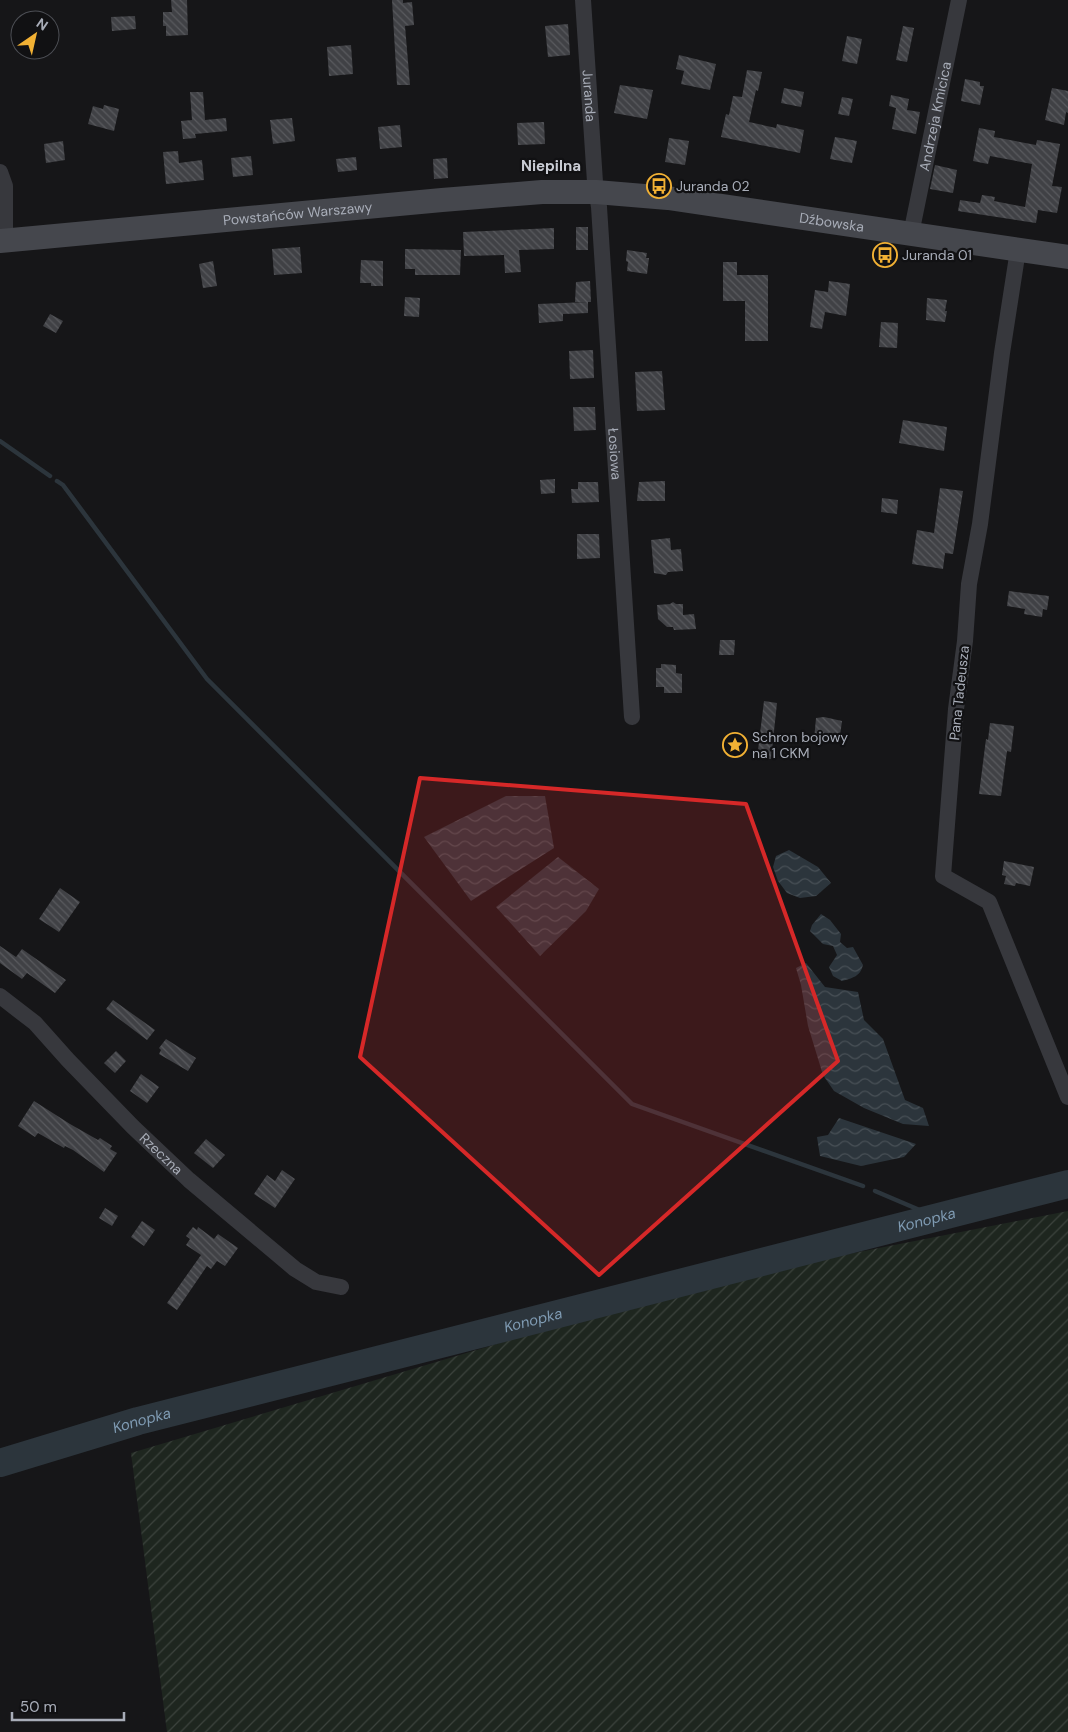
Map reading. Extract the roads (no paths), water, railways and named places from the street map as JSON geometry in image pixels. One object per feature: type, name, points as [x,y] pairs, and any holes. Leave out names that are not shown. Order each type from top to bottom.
[{"type":"main road","name":"Powstańców Warszawy","points":[[2,241],[442,200],[542,192],[596,192]]},
{"type":"main road","name":"Dźbowska","points":[[596,192],[668,198],[1068,257]]},
{"type":"street","name":"Juranda","points":[[583,0],[596,192]]},
{"type":"street","name":"Andrzeja Kmicica","points":[[911,234],[960,0]]},
{"type":"street","points":[[0,172],[5,186],[2,241]]},
{"type":"street","name":"Łosiowa","points":[[596,192],[599,208],[632,717]]},
{"type":"street","name":"Pana Tadeusza","points":[[1018,250],[1002,353],[980,524],[969,584],[965,642],[956,709],[943,876],[989,902],[1068,1096]]},
{"type":"street","name":"Rzeczna","points":[[0,996],[35,1023],[133,1127],[189,1180],[295,1269],[316,1282],[341,1286]]},
{"type":"water","points":[[506,796],[545,796],[554,848],[471,901],[424,837]]},
{"type":"water","points":[[789,850],[818,867],[831,883],[816,896],[800,898],[787,893],[778,881],[773,867],[776,856]]},
{"type":"water","points":[[558,857],[599,889],[586,911],[540,956],[496,907]]},
{"type":"water","points":[[821,914],[830,920],[841,934],[840,942],[847,948],[853,947],[863,965],[860,972],[849,979],[842,981],[833,976],[829,967],[837,955],[833,946],[823,944],[810,931],[812,925]]},
{"type":"water","points":[[806,963],[825,987],[858,992],[864,1020],[883,1039],[905,1100],[923,1108],[929,1126],[903,1124],[864,1108],[834,1091],[823,1075],[808,1026],[796,968]]},
{"type":"water","points":[[839,1118],[916,1144],[904,1157],[861,1166],[820,1156],[817,1137],[828,1135]]},
{"type":"waterway","points":[[0,441],[50,476]]},
{"type":"waterway","points":[[57,481],[63,485],[207,679],[632,1104],[863,1186]]},
{"type":"waterway","name":"Konopka","points":[[0,1463],[138,1421],[1068,1184]]},
{"type":"waterway","points":[[875,1191],[936,1217]]},
{"type":"place","name":"Juranda 02","points":[[659,186]]},
{"type":"place","name":"Juranda 01","points":[[885,255]]},
{"type":"place","name":"Schron bojowy na 1 CKM","points":[[735,745]]},
{"type":"district","name":"Niepilna","points":[[551,166]]}]
